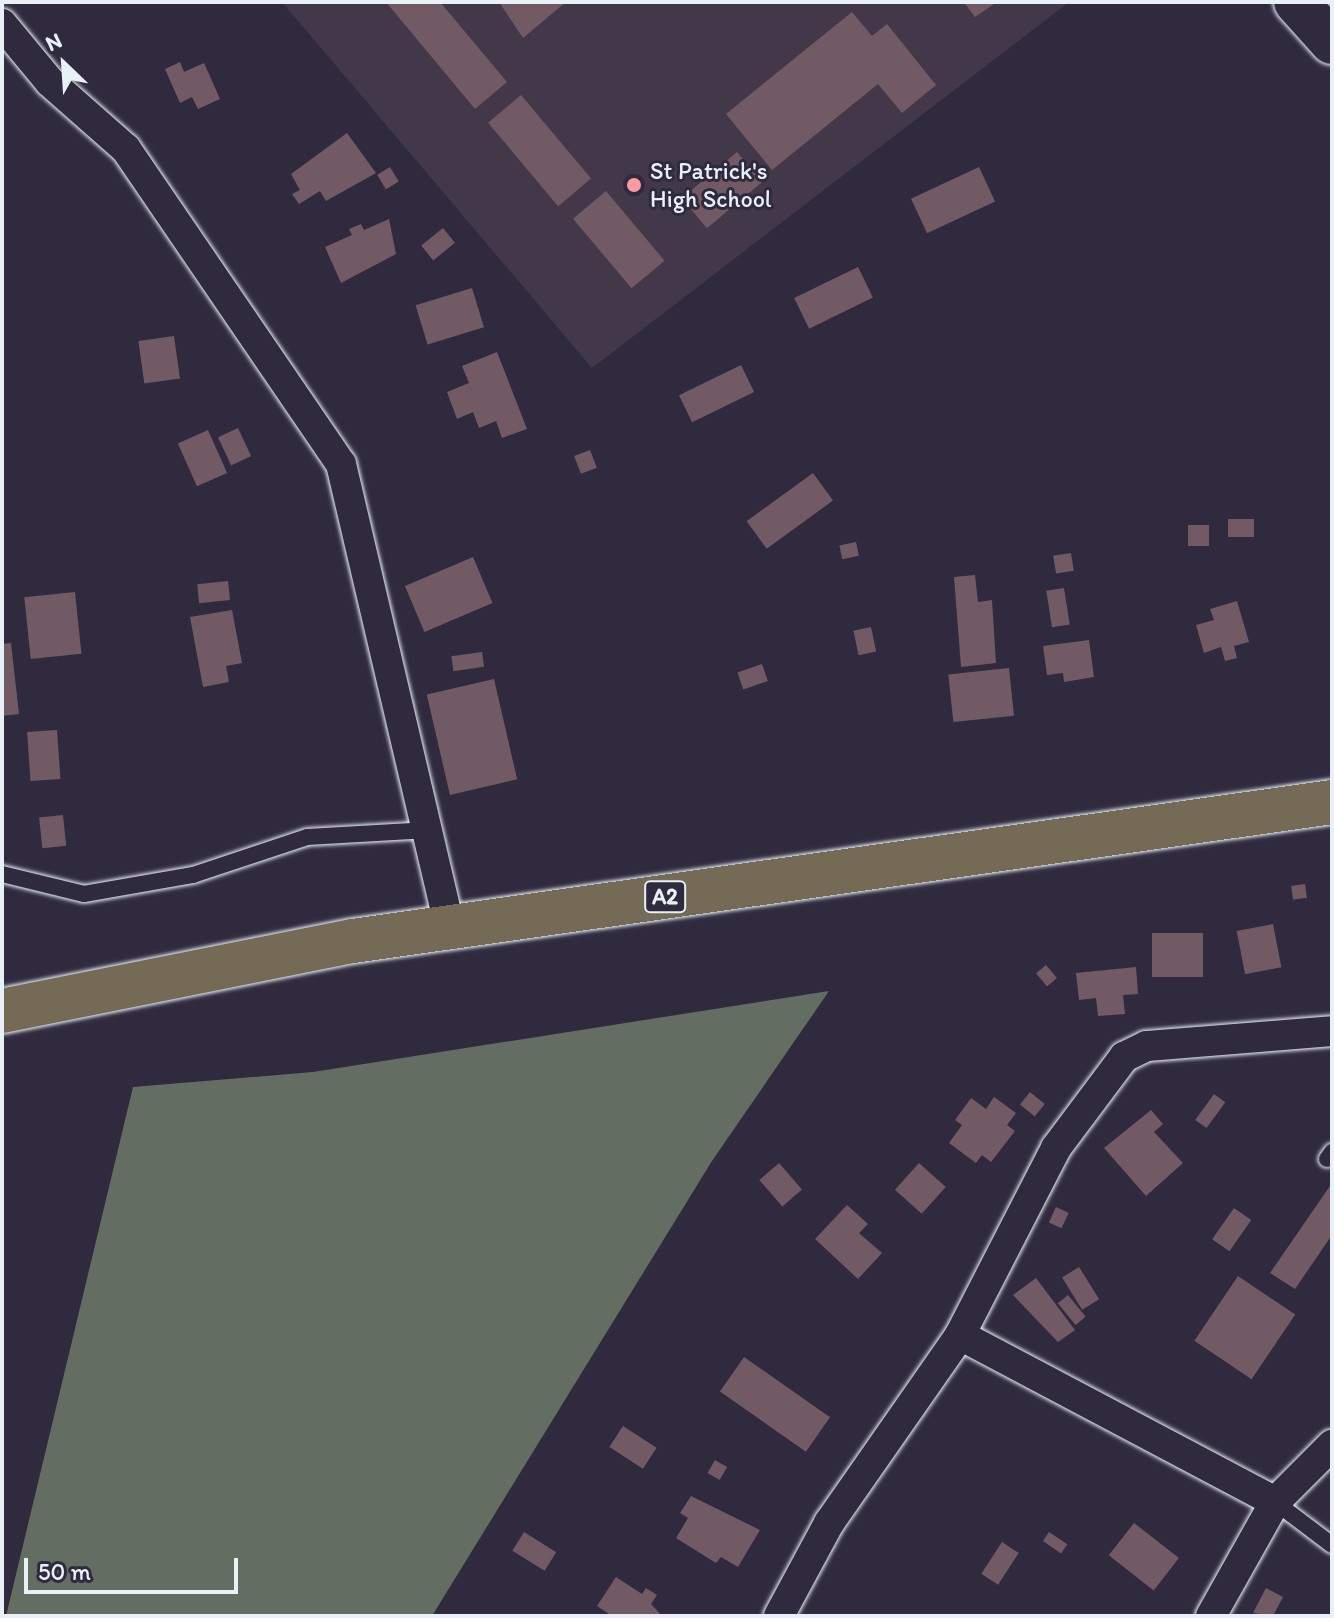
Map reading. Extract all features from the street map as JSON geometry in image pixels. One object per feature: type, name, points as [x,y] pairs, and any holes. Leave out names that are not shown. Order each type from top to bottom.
[{"type":"main road","name":"A2","points":[[2,1011],[184,972],[450,930],[1332,802]]},
{"type":"street","points":[[1296,2],[1332,42]]},
{"type":"street","points":[[2,24],[50,82],[126,149],[341,464],[450,930]]},
{"type":"street","points":[[779,1616],[829,1523],[960,1335],[1056,1148],[1124,1057],[1147,1046],[1332,1031]]},
{"type":"street","points":[[960,1335],[1275,1502]]},
{"type":"street","points":[[1211,1616],[1275,1502],[1332,1445]]},
{"type":"lane","points":[[2,874],[84,894],[193,875],[307,837],[429,830]]},
{"type":"lane","points":[[1275,1502],[1332,1545]]},
{"type":"shaded area","name":"St Patrick's High School","points":[[282,2],[1069,2],[592,368]]},
{"type":"green space","points":[[829,991],[712,1161],[432,1616],[6,1616],[133,1087],[313,1072]]},
{"type":"building","points":[[386,2],[440,2],[507,82],[475,109]]},
{"type":"building","points":[[499,2],[566,2],[523,38]]},
{"type":"building","points":[[964,2],[997,2],[975,17]]},
{"type":"building","points":[[852,12],[872,36],[887,24],[936,85],[902,113],[878,84],[772,170],[726,114]]},
{"type":"building","points":[[180,62],[184,72],[204,63],[220,99],[198,109],[192,97],[180,103],[165,69]]},
{"type":"building","points":[[521,95],[591,178],[558,206],[488,123]]},
{"type":"building","points":[[347,133],[376,173],[326,201],[320,191],[299,204],[292,194],[300,190],[291,174]]},
{"type":"building","points":[[737,152],[762,182],[707,228],[682,198]]},
{"type":"building","points":[[390,167],[399,182],[386,189],[377,175]]},
{"type":"building","points":[[979,167],[995,201],[927,233],[911,199]]},
{"type":"building","points":[[606,191],[664,261],[632,288],[573,219]]},
{"type":"building","points":[[389,219],[396,254],[341,283],[325,247],[352,235],[349,229],[361,224],[364,230]]},
{"type":"building","points":[[443,228],[455,243],[433,260],[421,246]]},
{"type":"building","points":[[858,267],[873,298],[809,329],[794,298]]},
{"type":"building","points":[[472,288],[484,327],[428,344],[416,305]]},
{"type":"building","points":[[174,336],[180,379],[144,384],[138,341]]},
{"type":"building","points":[[497,352],[527,429],[502,438],[496,421],[479,428],[473,412],[457,419],[447,392],[469,383],[462,366]]},
{"type":"building","points":[[741,365],[754,392],[692,422],[679,395]]},
{"type":"building","points":[[238,428],[251,456],[231,465],[218,437]]},
{"type":"building","points":[[208,430],[227,473],[197,486],[178,443]]},
{"type":"building","points":[[590,450],[597,468],[581,474],[574,456]]},
{"type":"building","points":[[813,473],[833,501],[767,549],[747,521]]},
{"type":"building","points":[[1228,519],[1254,519],[1254,537],[1228,537]]},
{"type":"building","points":[[1188,525],[1209,525],[1209,546],[1188,546]]},
{"type":"building","points":[[856,542],[859,556],[842,559],[839,546]]},
{"type":"building","points":[[1071,553],[1074,571],[1056,574],[1053,556]]},
{"type":"building","points":[[473,557],[493,603],[424,632],[405,586]]},
{"type":"building","points":[[975,575],[978,602],[992,600],[996,663],[961,667],[954,577]]},
{"type":"building","points":[[228,581],[230,600],[199,603],[197,584]]},
{"type":"building","points":[[1064,588],[1070,625],[1052,627],[1046,591]]},
{"type":"building","points":[[75,592],[81,654],[31,659],[24,597]]},
{"type":"building","points":[[1237,601],[1249,642],[1234,646],[1237,658],[1225,661],[1221,647],[1204,653],[1196,625],[1214,620],[1210,609]]},
{"type":"building","points":[[232,610],[242,663],[226,666],[229,682],[203,687],[190,617]]},
{"type":"building","points":[[871,627],[876,651],[859,655],[853,631]]},
{"type":"building","points":[[1089,640],[1094,677],[1064,682],[1063,673],[1047,675],[1043,646]]},
{"type":"building","points":[[11,643],[19,714],[2,716],[2,644]]},
{"type":"building","points":[[482,652],[484,667],[453,671],[451,656]]},
{"type":"building","points":[[762,664],[768,681],[743,689],[737,672]]},
{"type":"building","points":[[1009,668],[1014,716],[953,722],[948,674]]},
{"type":"building","points":[[494,679],[517,779],[450,795],[427,695]]},
{"type":"building","points":[[57,730],[60,779],[30,781],[27,732]]},
{"type":"building","points":[[63,815],[66,846],[42,848],[39,818]]},
{"type":"building","points":[[1305,884],[1307,898],[1293,900],[1291,886]]},
{"type":"building","points":[[1273,924],[1281,967],[1245,974],[1237,931]]},
{"type":"building","points":[[1152,933],[1203,933],[1203,977],[1152,977]]},
{"type":"building","points":[[1046,965],[1057,978],[1047,986],[1036,973]]},
{"type":"building","points":[[1136,967],[1138,994],[1123,995],[1125,1014],[1098,1016],[1096,998],[1079,1000],[1076,973]]},
{"type":"building","points":[[1030,1092],[1045,1104],[1035,1116],[1020,1104]]},
{"type":"building","points":[[1214,1094],[1225,1102],[1207,1128],[1195,1120]]},
{"type":"building","points":[[994,1097],[1016,1113],[1007,1125],[1015,1131],[991,1162],[982,1155],[976,1163],[949,1143],[962,1125],[955,1120],[971,1098],[986,1109]]},
{"type":"building","points":[[1151,1110],[1163,1124],[1154,1132],[1183,1163],[1146,1196],[1104,1148]]},
{"type":"building","points":[[779,1163],[802,1189],[782,1206],[759,1180]]},
{"type":"building","points":[[919,1163],[946,1187],[922,1214],[895,1190]]},
{"type":"building","points":[[1332,1183],[1332,1235],[1295,1289],[1270,1273]]},
{"type":"building","points":[[847,1205],[868,1224],[859,1233],[882,1253],[858,1279],[815,1239]]},
{"type":"building","points":[[1056,1207],[1069,1213],[1062,1228],[1049,1222]]},
{"type":"building","points":[[1234,1208],[1251,1220],[1229,1251],[1212,1239]]},
{"type":"building","points":[[1079,1267],[1099,1299],[1082,1310],[1062,1278]]},
{"type":"building","points":[[1238,1276],[1295,1315],[1252,1379],[1194,1341]]},
{"type":"building","points":[[1036,1278],[1075,1330],[1058,1342],[1013,1295]]},
{"type":"building","points":[[1068,1295],[1086,1317],[1076,1325],[1058,1303]]},
{"type":"building","points":[[744,1357],[830,1417],[806,1452],[720,1391]]},
{"type":"building","points":[[623,1426],[657,1448],[643,1469],[609,1447]]},
{"type":"building","points":[[715,1460],[727,1467],[720,1480],[708,1473]]},
{"type":"building","points":[[691,1496],[760,1530],[738,1567],[721,1557],[716,1563],[676,1538],[688,1518],[680,1513]]},
{"type":"building","points":[[1134,1523],[1179,1558],[1154,1590],[1109,1555]]},
{"type":"building","points":[[524,1532],[556,1552],[545,1571],[512,1551]]},
{"type":"building","points":[[1049,1532],[1067,1544],[1061,1553],[1043,1541]]},
{"type":"building","points":[[1002,1542],[1019,1553],[998,1585],[981,1574]]},
{"type":"building","points":[[616,1577],[642,1594],[646,1588],[657,1595],[651,1604],[662,1616],[612,1616],[597,1606]]},
{"type":"building","points":[[1266,1588],[1283,1597],[1273,1616],[1253,1613]]},
{"type":"place","name":"St Patrick's High School","points":[[634,185]]}]
